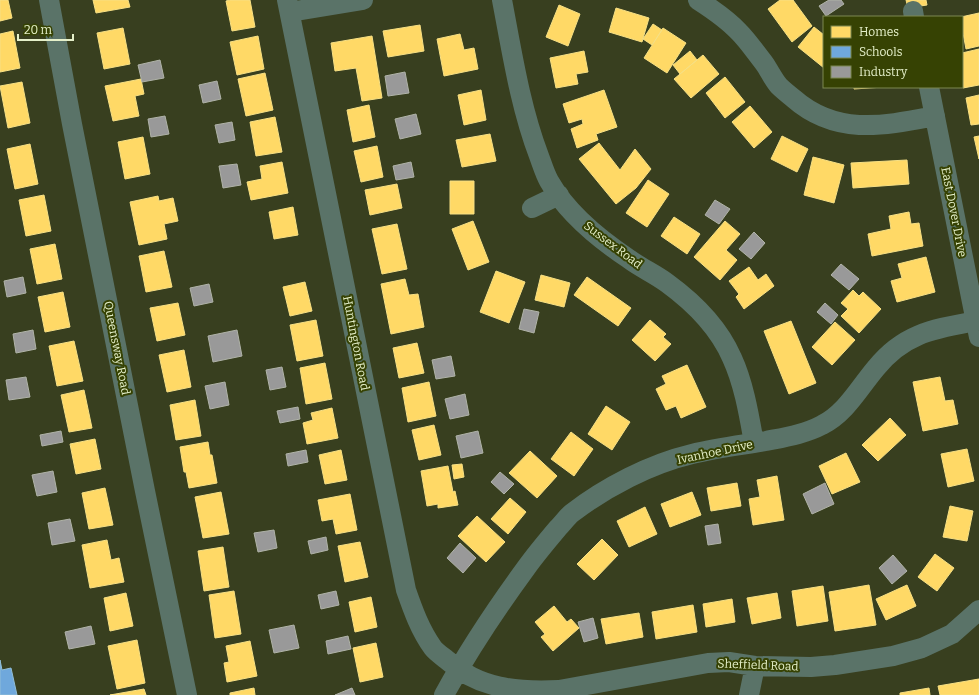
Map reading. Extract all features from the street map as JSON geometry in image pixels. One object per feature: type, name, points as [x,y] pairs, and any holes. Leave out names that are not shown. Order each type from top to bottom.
[{"type":"street","name":"Queensway Road","points":[[49,0],[72,124],[187,695]]},
{"type":"street","points":[[289,6],[363,0]]},
{"type":"street","name":"Sussex Road","points":[[502,0],[518,80],[532,137],[549,181],[570,210],[593,232],[629,259],[668,283],[695,307],[709,322],[725,344],[732,358],[748,409],[754,443]]},
{"type":"street","points":[[698,0],[714,10],[739,31],[764,63],[779,86],[800,104],[816,114],[831,120],[858,125],[891,125],[935,116]]},
{"type":"street","name":"Huntington Road","points":[[289,6],[406,590],[416,618],[434,649],[458,670]]},
{"type":"street","name":"East Dover Drive","points":[[929,88],[977,329]]},
{"type":"street","points":[[532,208],[559,195]]},
{"type":"street","name":"Ivanhoe Drive","points":[[444,695],[458,670],[520,576],[542,546],[571,514],[613,486],[659,465],[691,454],[807,433],[824,424],[839,413],[854,397],[875,368],[888,354],[904,343],[918,335],[935,329],[977,329]]},
{"type":"street","name":"Sheffield Road","points":[[458,670],[506,689],[538,691],[559,690],[708,663],[729,662],[755,666],[812,667],[835,665],[893,656],[922,648],[952,634],[979,610]]},
{"type":"street","points":[[749,695],[755,666]]},
{"type":"building: Homes","points":[[0,0],[8,0],[12,18],[0,21]]},
{"type":"building: Homes","points":[[93,0],[128,0],[130,7],[96,13]]},
{"type":"building: Homes","points":[[250,0],[255,27],[232,31],[226,1]]},
{"type":"building: Homes","points":[[780,0],[793,0],[812,26],[792,42],[768,9]]},
{"type":"building: Homes","points":[[906,0],[926,0],[927,5],[908,8]]},
{"type":"building: Homes","points":[[559,5],[580,14],[568,46],[546,37]]},
{"type":"building: Homes","points":[[616,8],[649,18],[642,42],[609,32]]},
{"type":"building: Homes","points":[[979,13],[979,46],[966,49],[963,33],[963,17]]},
{"type":"building: Homes","points":[[653,24],[662,30],[652,45],[643,39]]},
{"type":"building: Homes","points":[[420,25],[424,51],[388,57],[383,31]]},
{"type":"building: Homes","points":[[814,27],[823,34],[823,67],[798,47]]},
{"type":"building: Homes","points":[[123,28],[130,64],[104,69],[97,33]]},
{"type":"building: Homes","points":[[663,28],[686,43],[667,73],[644,58]]},
{"type":"building: Homes","points":[[13,31],[20,68],[0,72],[0,34]]},
{"type":"building: Homes","points":[[460,34],[464,50],[474,48],[478,69],[444,76],[437,39]]},
{"type":"building: Homes","points":[[258,36],[264,69],[237,75],[230,42]]},
{"type":"building: Homes","points":[[372,36],[382,98],[362,101],[356,68],[335,71],[331,43]]},
{"type":"building: Homes","points":[[979,49],[979,85],[963,88],[963,53]]},
{"type":"building: Homes","points":[[584,51],[588,72],[576,74],[578,84],[556,88],[550,58]]},
{"type":"building: Homes","points":[[690,51],[697,60],[680,74],[673,65]]},
{"type":"building: Homes","points":[[703,55],[719,74],[691,98],[674,79]]},
{"type":"building: Homes","points":[[265,73],[273,110],[246,116],[238,79]]},
{"type":"building: Homes","points":[[725,77],[745,102],[725,118],[706,93]]},
{"type":"building: Homes","points":[[141,79],[144,94],[135,96],[139,116],[113,121],[105,86]]},
{"type":"building: Homes","points":[[22,82],[30,123],[8,128],[0,86]]},
{"type":"building: Homes","points":[[481,90],[486,120],[464,125],[458,95]]},
{"type":"building: Homes","points":[[604,90],[617,127],[596,134],[598,140],[577,148],[571,129],[583,124],[582,119],[569,123],[563,104]]},
{"type":"building: Homes","points":[[979,95],[979,124],[971,125],[966,98]]},
{"type":"building: Homes","points":[[369,105],[375,137],[353,142],[347,110]]},
{"type":"building: Homes","points":[[750,106],[772,132],[754,148],[732,122]]},
{"type":"building: Homes","points":[[275,117],[282,152],[256,156],[250,122]]},
{"type":"building: Homes","points":[[490,134],[496,161],[462,167],[456,140]]},
{"type":"building: Homes","points":[[782,136],[808,149],[797,172],[771,159]]},
{"type":"building: Homes","points":[[979,136],[979,159],[974,137]]},
{"type":"building: Homes","points":[[143,137],[150,174],[125,179],[118,142]]},
{"type":"building: Homes","points":[[599,143],[620,170],[635,149],[651,169],[636,188],[616,204],[579,159]]},
{"type":"building: Homes","points":[[30,144],[38,184],[15,189],[7,149]]},
{"type":"building: Homes","points":[[377,146],[383,177],[361,182],[354,151]]},
{"type":"building: Homes","points":[[813,157],[844,165],[834,203],[804,195]]},
{"type":"building: Homes","points":[[907,160],[909,184],[853,188],[851,163]]},
{"type":"building: Homes","points":[[282,162],[288,193],[251,200],[247,182],[262,179],[260,166]]},
{"type":"building: Homes","points":[[648,180],[669,194],[647,227],[626,213]]},
{"type":"building: Homes","points":[[450,181],[474,181],[474,214],[450,214]]},
{"type":"building: Homes","points":[[397,184],[402,208],[370,215],[365,190]]},
{"type":"building: Homes","points":[[44,195],[51,231],[26,236],[19,200]]},
{"type":"building: Homes","points":[[158,196],[159,201],[173,198],[178,221],[164,224],[167,239],[139,245],[130,202]]},
{"type":"building: Homes","points":[[293,207],[298,235],[274,239],[269,212]]},
{"type":"building: Homes","points":[[909,212],[911,224],[919,223],[923,246],[872,256],[868,234],[891,229],[889,216]]},
{"type":"building: Homes","points":[[674,217],[700,234],[687,254],[661,236]]},
{"type":"building: Homes","points":[[473,221],[489,262],[468,270],[452,229]]},
{"type":"building: Homes","points":[[725,221],[740,234],[726,250],[737,260],[720,280],[694,257]]},
{"type":"building: Homes","points":[[397,224],[407,269],[382,274],[372,229]]},
{"type":"building: Homes","points":[[55,244],[62,279],[37,284],[30,249]]},
{"type":"building: Homes","points":[[164,251],[172,287],[146,292],[139,256]]},
{"type":"building: Homes","points":[[926,257],[935,292],[897,302],[891,281],[902,278],[898,264]]},
{"type":"building: Homes","points":[[749,267],[758,280],[766,274],[774,286],[744,309],[736,297],[739,294],[729,281]]},
{"type":"building: Homes","points":[[496,271],[525,282],[509,323],[480,312]]},
{"type":"building: Homes","points":[[541,275],[570,283],[564,307],[535,300]]},
{"type":"building: Homes","points":[[587,277],[631,308],[618,326],[574,295]]},
{"type":"building: Homes","points":[[405,279],[409,295],[418,294],[424,327],[391,334],[381,284]]},
{"type":"building: Homes","points":[[305,282],[312,311],[290,316],[283,287]]},
{"type":"building: Homes","points":[[853,290],[859,296],[863,292],[881,309],[859,333],[841,316],[848,309],[841,303]]},
{"type":"building: Homes","points":[[63,292],[70,327],[45,332],[38,297]]},
{"type":"building: Homes","points":[[178,303],[185,335],[157,341],[150,308]]},
{"type":"building: Homes","points":[[316,320],[323,356],[297,361],[290,325]]},
{"type":"building: Homes","points":[[650,320],[666,334],[663,337],[671,344],[655,361],[632,340]]},
{"type":"building: Homes","points":[[791,321],[816,383],[789,394],[764,331]]},
{"type":"building: Homes","points":[[835,322],[855,340],[832,365],[812,347]]},
{"type":"building: Homes","points":[[74,341],[83,381],[57,386],[49,346]]},
{"type":"building: Homes","points":[[417,343],[424,373],[399,378],[393,348]]},
{"type":"building: Homes","points":[[184,350],[191,387],[167,392],[159,355]]},
{"type":"building: Homes","points":[[325,363],[332,399],[306,404],[300,368]]},
{"type":"building: Homes","points":[[687,365],[706,407],[681,418],[676,406],[666,410],[656,389],[666,384],[662,376]]},
{"type":"building: Homes","points":[[940,377],[945,401],[953,400],[958,424],[923,431],[913,382]]},
{"type":"building: Homes","points":[[429,382],[436,416],[408,422],[402,388]]},
{"type":"building: Homes","points":[[84,390],[92,428],[69,432],[61,395]]},
{"type":"building: Homes","points":[[195,400],[201,436],[176,440],[170,405]]},
{"type":"building: Homes","points":[[606,406],[630,422],[612,450],[588,434]]},
{"type":"building: Homes","points":[[332,408],[338,438],[307,444],[303,423],[313,420],[311,413]]},
{"type":"building: Homes","points":[[890,418],[906,435],[878,461],[862,445]]},
{"type":"building: Homes","points":[[434,425],[441,455],[419,460],[412,430]]},
{"type":"building: Homes","points":[[571,432],[593,449],[574,476],[551,459]]},
{"type":"building: Homes","points":[[95,439],[101,469],[76,474],[70,444]]},
{"type":"building: Homes","points":[[208,442],[217,483],[189,488],[186,472],[184,472],[180,447]]},
{"type":"building: Homes","points":[[967,449],[974,481],[948,487],[941,454]]},
{"type":"building: Homes","points":[[341,450],[347,480],[325,484],[319,455]]},
{"type":"building: Homes","points":[[530,451],[557,476],[537,498],[509,473]]},
{"type":"building: Homes","points":[[846,453],[860,482],[832,494],[819,466]]},
{"type":"building: Homes","points":[[462,464],[464,477],[454,479],[452,465]]},
{"type":"building: Homes","points":[[448,466],[453,492],[455,491],[458,505],[438,508],[438,504],[427,506],[421,471]]},
{"type":"building: Homes","points":[[777,476],[784,520],[753,525],[749,499],[760,497],[757,480]]},
{"type":"building: Homes","points":[[737,483],[741,506],[711,511],[707,488]]},
{"type":"building: Homes","points":[[105,488],[113,525],[89,529],[82,493]]},
{"type":"building: Homes","points":[[221,492],[229,534],[203,538],[195,497]]},
{"type":"building: Homes","points":[[692,492],[701,515],[670,527],[661,504]]},
{"type":"building: Homes","points":[[350,494],[357,530],[336,534],[333,519],[322,521],[318,500]]},
{"type":"building: Homes","points":[[510,498],[526,512],[508,534],[491,519]]},
{"type":"building: Homes","points":[[950,506],[973,511],[967,541],[943,537]]},
{"type":"building: Homes","points":[[645,507],[657,534],[629,547],[617,521]]},
{"type":"building: Homes","points":[[477,516],[505,542],[486,562],[458,536]]},
{"type":"building: Homes","points":[[602,539],[618,555],[594,580],[577,564]]},
{"type":"building: Homes","points":[[107,540],[111,560],[119,558],[124,582],[90,588],[82,545]]},
{"type":"building: Homes","points":[[360,542],[368,577],[345,582],[338,546]]},
{"type":"building: Homes","points":[[223,547],[229,587],[204,591],[198,551]]},
{"type":"building: Homes","points":[[935,554],[954,568],[937,591],[918,577]]},
{"type":"building: Homes","points":[[869,585],[876,625],[835,631],[829,592]]},
{"type":"building: Homes","points":[[907,585],[916,606],[886,620],[876,599]]},
{"type":"building: Homes","points":[[823,586],[828,621],[797,626],[792,591]]},
{"type":"building: Homes","points":[[234,591],[241,634],[215,638],[209,595]]},
{"type":"building: Homes","points":[[126,593],[133,626],[110,631],[104,598]]},
{"type":"building: Homes","points":[[777,593],[781,618],[752,624],[747,598]]},
{"type":"building: Homes","points":[[371,597],[377,627],[355,632],[349,602]]},
{"type":"building: Homes","points":[[732,599],[735,622],[706,627],[703,604]]},
{"type":"building: Homes","points":[[693,605],[697,632],[656,639],[652,612]]},
{"type":"building: Homes","points":[[554,606],[567,622],[571,619],[579,628],[553,651],[541,637],[545,634],[535,622]]},
{"type":"building: Homes","points":[[639,613],[643,637],[606,644],[601,619]]},
{"type":"building: Homes","points":[[137,640],[145,683],[117,689],[108,646]]},
{"type":"building: Homes","points":[[250,641],[257,676],[227,682],[224,663],[229,662],[226,646]]},
{"type":"building: Homes","points":[[376,643],[383,677],[360,682],[353,648]]},
{"type":"building: Homes","points":[[979,679],[979,695],[940,695],[938,686]]},
{"type":"building: Homes","points":[[254,688],[255,695],[230,695],[230,693]]},
{"type":"building: Homes","points":[[929,688],[930,695],[900,695],[900,693]]},
{"type":"building: Homes","points":[[144,689],[146,695],[110,695]]},
{"type":"building: Schools","points":[[0,660],[2,670],[11,668],[17,695],[0,695]]},
{"type":"building: Industry","points":[[829,0],[841,0],[844,4],[826,16],[819,6]]},
{"type":"building: Industry","points":[[160,60],[164,78],[142,82],[138,65]]},
{"type":"building: Industry","points":[[405,72],[409,93],[388,96],[385,76]]},
{"type":"building: Industry","points":[[217,81],[221,99],[203,103],[199,85]]},
{"type":"building: Industry","points":[[416,114],[421,134],[400,139],[395,119]]},
{"type":"building: Industry","points":[[165,116],[169,134],[151,137],[148,119]]},
{"type":"building: Industry","points":[[232,122],[235,140],[219,143],[215,125]]},
{"type":"building: Industry","points":[[411,162],[414,177],[396,180],[393,166]]},
{"type":"building: Industry","points":[[237,164],[241,185],[223,188],[219,166]]},
{"type":"building: Industry","points":[[715,200],[730,209],[719,224],[705,215]]},
{"type":"building: Industry","points":[[754,232],[765,243],[751,259],[739,249]]},
{"type":"building: Industry","points":[[841,264],[859,279],[849,290],[831,275]]},
{"type":"building: Industry","points":[[23,277],[26,293],[7,297],[4,281]]},
{"type":"building: Industry","points":[[209,284],[213,302],[194,306],[190,288]]},
{"type":"building: Industry","points":[[825,303],[838,315],[831,324],[817,312]]},
{"type":"building: Industry","points":[[524,309],[539,312],[534,333],[519,329]]},
{"type":"building: Industry","points":[[33,330],[36,349],[16,353],[13,334]]},
{"type":"building: Industry","points":[[237,330],[242,356],[213,362],[208,336]]},
{"type":"building: Industry","points":[[451,356],[455,376],[436,379],[432,360]]},
{"type":"building: Industry","points":[[282,367],[286,387],[270,390],[266,370]]},
{"type":"building: Industry","points":[[26,377],[30,397],[9,400],[6,380]]},
{"type":"building: Industry","points":[[225,382],[229,405],[210,409],[205,386]]},
{"type":"building: Industry","points":[[465,394],[469,415],[450,419],[445,399]]},
{"type":"building: Industry","points":[[298,407],[300,419],[280,423],[277,411]]},
{"type":"building: Industry","points":[[61,431],[63,442],[42,446],[40,435]]},
{"type":"building: Industry","points":[[478,431],[483,453],[461,458],[456,436]]},
{"type":"building: Industry","points":[[306,450],[308,462],[288,466],[286,454]]},
{"type":"building: Industry","points":[[53,471],[57,492],[37,496],[32,475]]},
{"type":"building: Industry","points":[[500,472],[514,484],[504,494],[491,482]]},
{"type":"building: Industry","points":[[825,483],[834,504],[812,514],[803,494]]},
{"type":"building: Industry","points":[[70,519],[75,541],[52,545],[48,523]]},
{"type":"building: Industry","points":[[718,524],[721,543],[708,545],[705,526]]},
{"type":"building: Industry","points":[[274,530],[277,548],[258,552],[254,533]]},
{"type":"building: Industry","points":[[326,537],[328,550],[311,554],[308,541]]},
{"type":"building: Industry","points":[[460,543],[476,558],[463,573],[447,558]]},
{"type":"building: Industry","points":[[893,555],[907,571],[892,584],[879,568]]},
{"type":"building: Industry","points":[[336,591],[339,605],[321,609],[318,595]]},
{"type":"building: Industry","points":[[593,618],[598,638],[584,642],[578,622]]},
{"type":"building: Industry","points":[[294,625],[299,648],[274,653],[269,630]]},
{"type":"building: Industry","points":[[91,626],[95,644],[69,649],[65,632]]},
{"type":"building: Industry","points":[[348,636],[351,649],[328,654],[326,641]]},
{"type":"building: Industry","points":[[352,688],[355,695],[335,695]]}]
